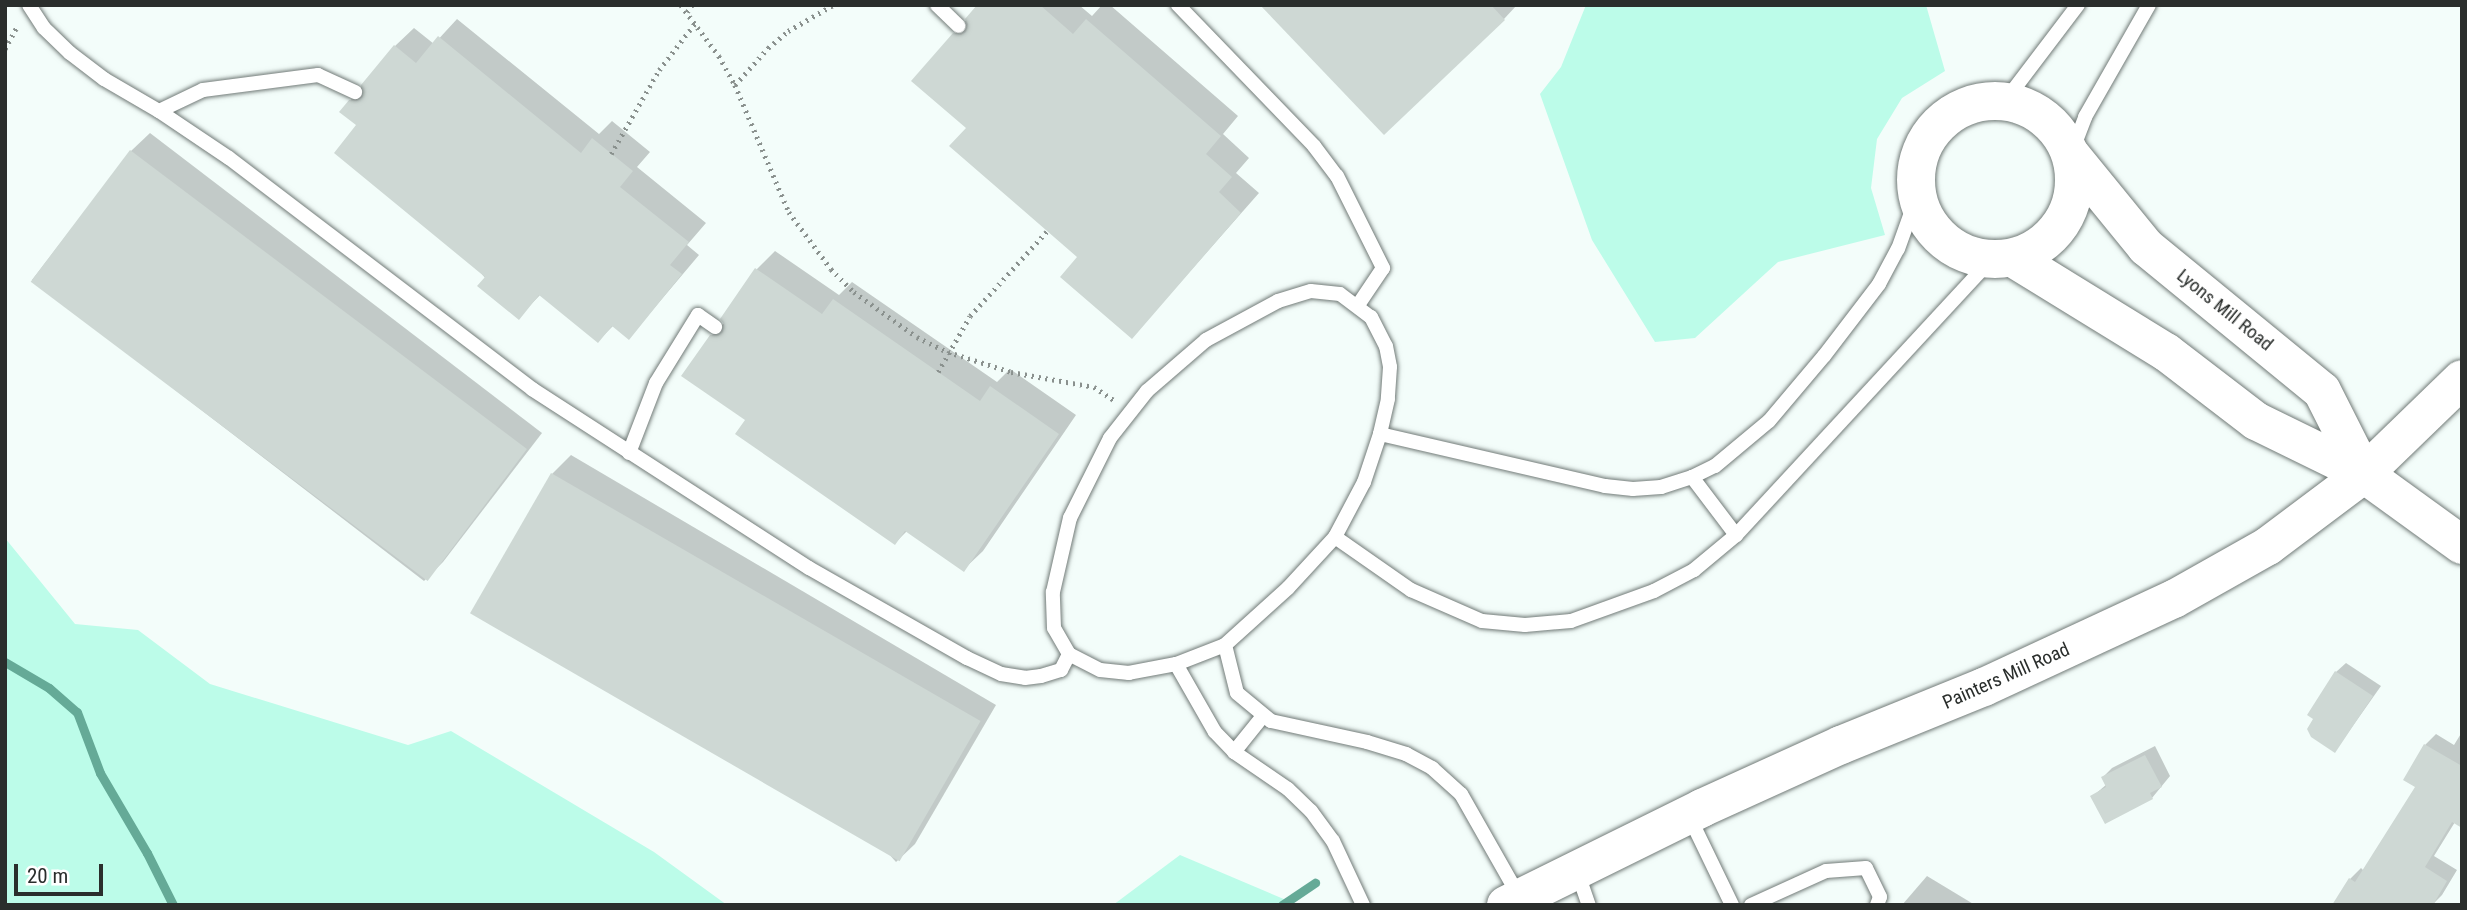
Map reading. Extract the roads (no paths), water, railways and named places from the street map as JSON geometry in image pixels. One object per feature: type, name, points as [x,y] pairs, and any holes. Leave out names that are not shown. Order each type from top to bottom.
[{"type":"main road","name":"Lyons Mill Road","points":[[2364,474],[2322,391],[2146,247],[2071,155],[2048,120],[2029,108],[2005,101],[1990,101],[1960,109],[1937,126],[1924,144],[1917,164],[1917,196],[1932,229],[1945,242],[1959,251],[2002,259],[2166,352],[2256,421],[2364,474],[2462,545]]},
{"type":"main road","points":[[2002,259],[2044,243],[2067,214],[2075,178],[2071,155]]},
{"type":"main road","name":"Painters Mill Road","points":[[1513,901],[1688,815],[1841,745],[1984,687],[2174,599],[2268,547],[2364,474],[2462,379]]},
{"type":"lane","points":[[29,5],[44,28],[70,53],[104,79],[159,111],[229,158],[532,389],[808,568],[967,658],[1001,674],[1025,678],[1041,676],[1061,670],[1069,654]]},
{"type":"lane","points":[[937,5],[959,26]]},
{"type":"lane","points":[[1178,5],[1314,146],[1336,176],[1383,268],[1358,305]]},
{"type":"lane","points":[[2005,101],[2078,5]]},
{"type":"lane","points":[[2071,155],[2085,117],[2149,5]]},
{"type":"lane","points":[[159,111],[203,90],[318,75],[355,92]]},
{"type":"lane","points":[[1380,434],[1605,486],[1633,489],[1661,487],[1692,477],[1730,455],[1769,421],[1824,356],[1879,284],[1898,250],[1917,196]]},
{"type":"lane","points":[[1335,537],[1411,590],[1443,607],[1482,621],[1525,625],[1571,621],[1654,592],[1694,570],[1736,535],[2002,259]]},
{"type":"lane","points":[[1311,291],[1340,294],[1358,305],[1371,317],[1386,346],[1390,367],[1388,399],[1364,482],[1335,537],[1288,588],[1225,645],[1176,664],[1129,673],[1100,670],[1069,654],[1054,628],[1053,592],[1060,559],[1070,518],[1090,473],[1128,412],[1173,366],[1206,340],[1268,306],[1311,291]]},
{"type":"lane","points":[[629,453],[656,383],[698,315],[715,327]]},
{"type":"lane","points":[[1692,477],[1736,535]]},
{"type":"lane","points":[[1225,645],[1237,692],[1263,716],[1289,727],[1367,742],[1406,754],[1432,768],[1461,794],[1513,901]]},
{"type":"lane","points":[[1176,664],[1214,732],[1234,752],[1288,789],[1311,811],[1333,841],[1363,905]]},
{"type":"lane","points":[[1234,752],[1263,716]]},
{"type":"lane","points":[[1688,815],[1732,905]]},
{"type":"lane","points":[[1751,905],[1826,871],[1866,868],[1880,897],[1877,905]]},
{"type":"lane","points":[[1576,870],[1590,905]]},
{"type":"waterway","points":[[5,662],[49,688],[77,712],[100,773],[147,853],[173,905]]},
{"type":"waterway","points":[[1282,905],[1315,883]]}]
